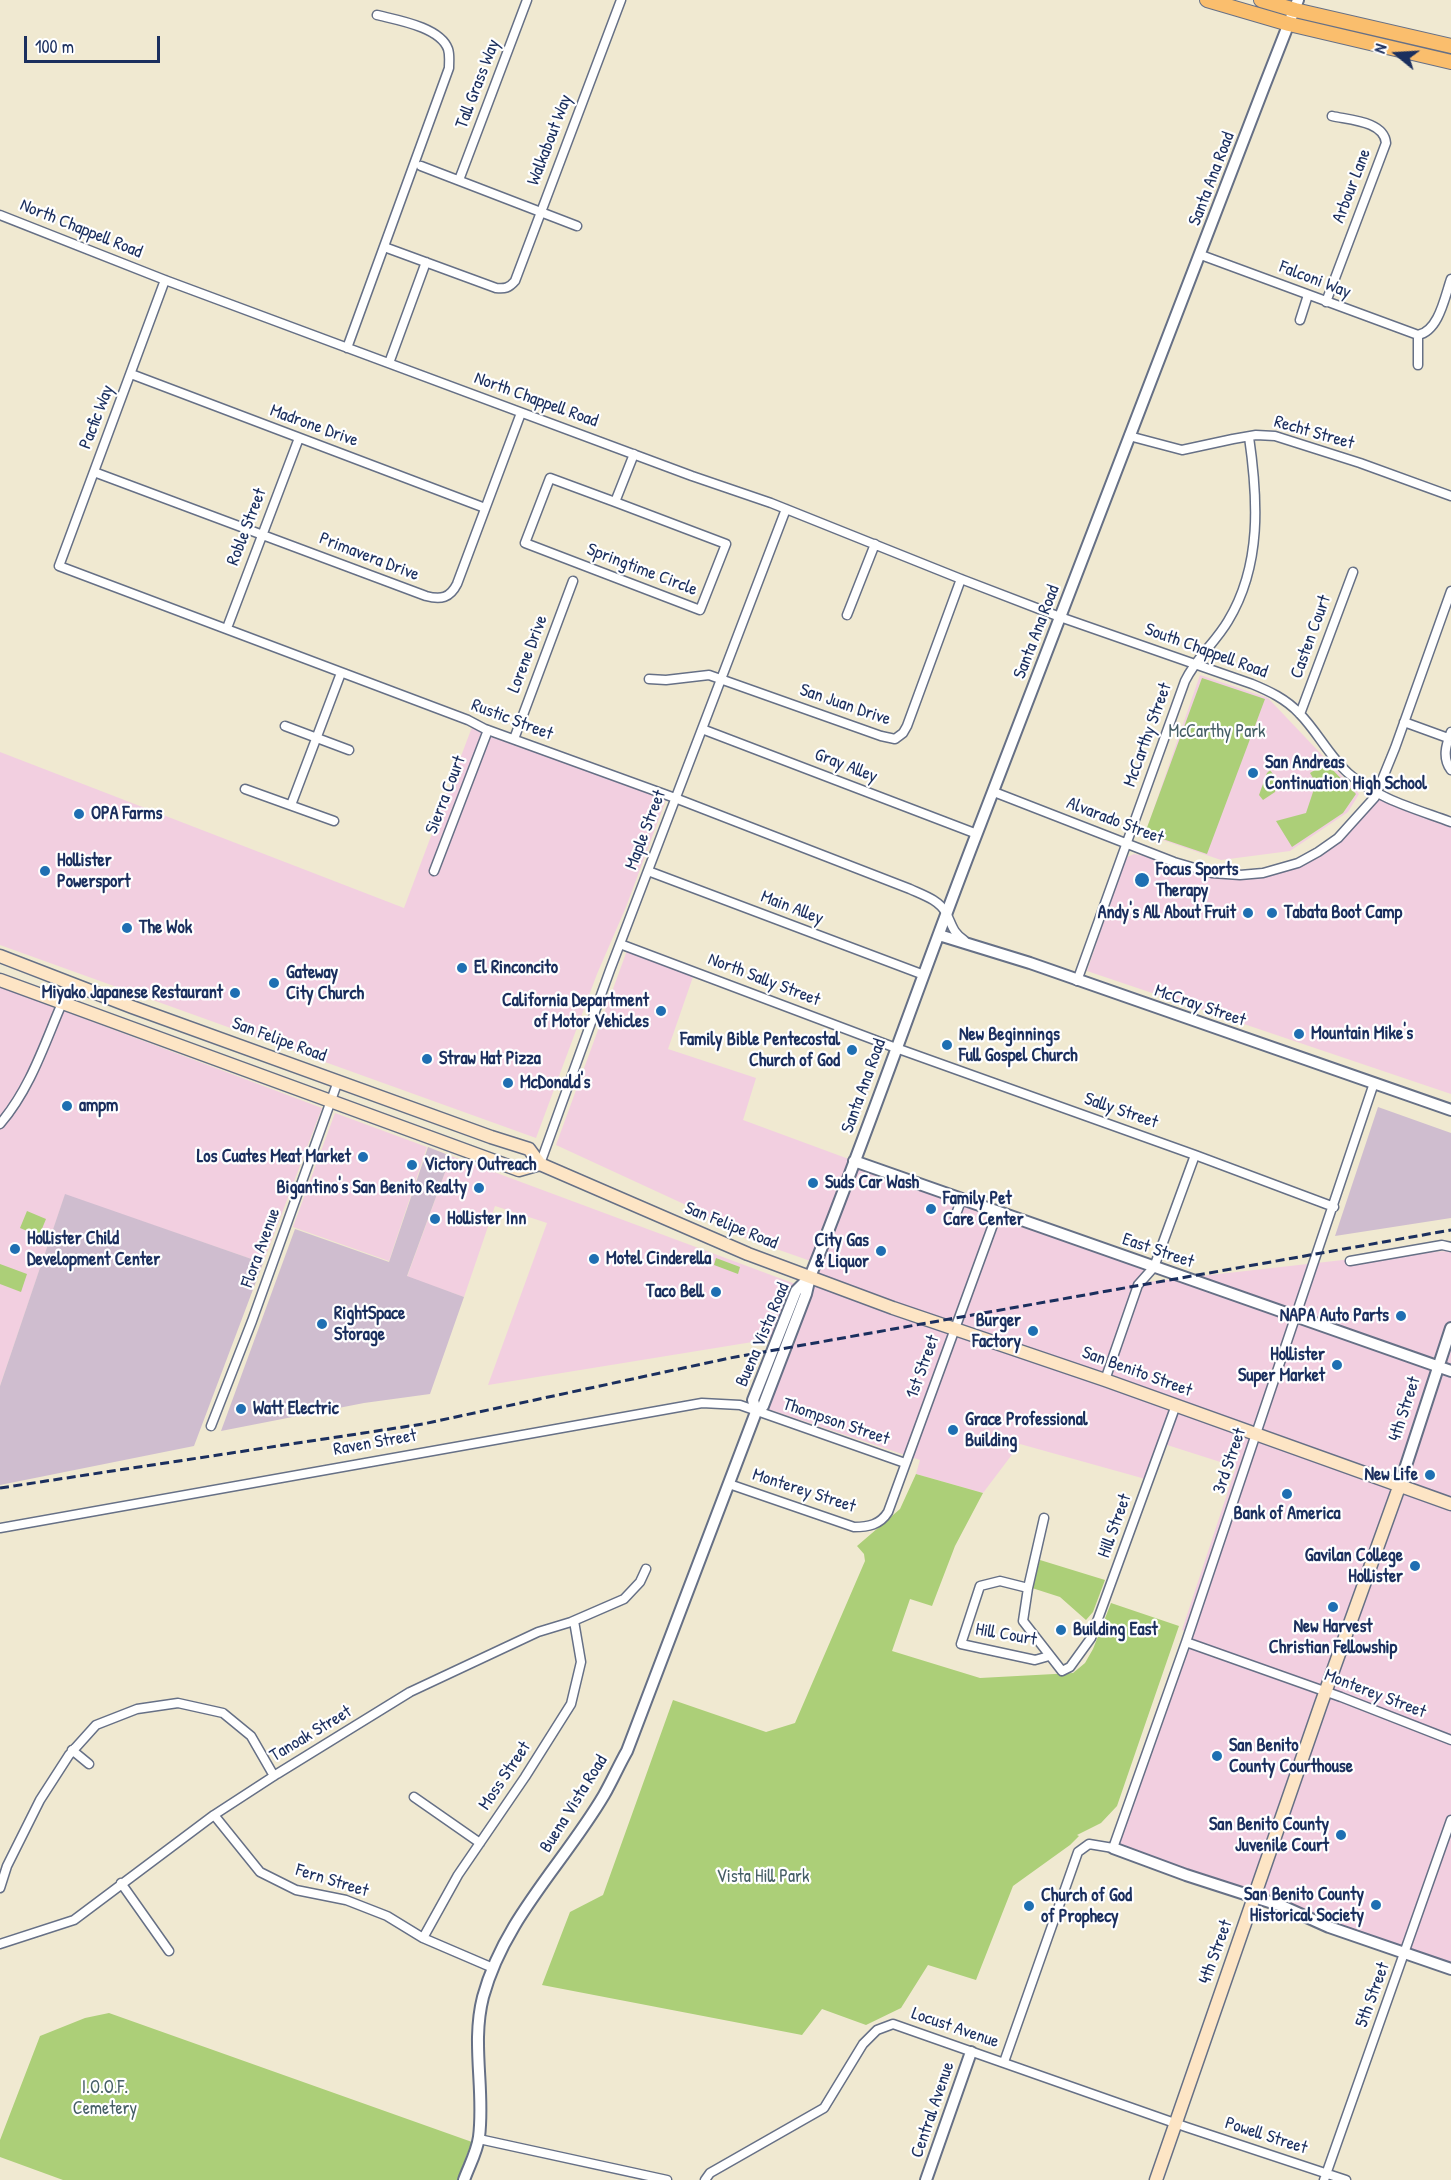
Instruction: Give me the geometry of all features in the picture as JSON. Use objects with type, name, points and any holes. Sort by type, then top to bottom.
[{"type":"main road","points":[[1207,0],[1289,24],[1451,62]]},
{"type":"main road","points":[[1261,0],[1297,5],[1451,46]]},
{"type":"main road","name":"San Felipe Road","points":[[0,956],[529,1149],[540,1164],[748,1254],[810,1277]]},
{"type":"main road","name":"San Felipe Road","points":[[0,980],[519,1170],[540,1164]]},
{"type":"main road","name":"San Benito Street","points":[[810,1277],[1328,1458],[1399,1487],[1451,1504]]},
{"type":"main road","name":"4th Street","points":[[1156,2180],[1399,1487]]},
{"type":"street","name":"Tall Grass Way","points":[[459,180],[527,0]]},
{"type":"street","name":"Walkabout Way","points":[[426,262],[496,288],[506,288],[515,281],[621,0]]},
{"type":"street","name":"Santa Ana Road","points":[[810,1277],[1060,616],[1297,5]]},
{"type":"street","points":[[346,348],[449,68],[448,49],[440,37],[408,23],[377,15]]},
{"type":"street","name":"Arbour Lane","points":[[1326,302],[1386,143],[1384,133],[1377,127],[1332,116]]},
{"type":"street","points":[[421,166],[577,226]]},
{"type":"street","name":"North Chappell Road","points":[[0,215],[346,348],[786,509],[1060,616]]},
{"type":"street","points":[[387,248],[426,262],[388,363]]},
{"type":"street","name":"Falconi Way","points":[[1201,255],[1418,335]]},
{"type":"street","points":[[1418,365],[1418,335],[1425,334],[1432,327],[1451,279]]},
{"type":"street","name":"Pacfic Way","points":[[59,566],[165,280]]},
{"type":"street","points":[[1300,320],[1308,295]]},
{"type":"street","name":"Madrone Drive","points":[[131,374],[485,508]]},
{"type":"street","name":"Primavera Drive","points":[[94,472],[439,599],[445,598],[454,590],[521,413]]},
{"type":"street","name":"Recht Street","points":[[1129,436],[1182,450],[1250,436],[1266,435],[1293,441],[1451,496]]},
{"type":"street","name":"McCarthy Street","points":[[1077,981],[1185,681],[1194,663],[1228,622],[1250,565],[1256,513],[1250,436]]},
{"type":"street","name":"Roble Street","points":[[227,628],[299,438]]},
{"type":"street","points":[[615,502],[634,454]]},
{"type":"street","name":"Springtime Circle","points":[[550,478],[615,502],[726,544],[700,610],[525,543],[550,478]]},
{"type":"street","name":"Maple Street","points":[[540,1164],[620,944],[786,509]]},
{"type":"street","points":[[847,615],[875,544]]},
{"type":"street","name":"Rustic Street","points":[[59,566],[910,889],[934,900],[947,914],[955,934],[972,945]]},
{"type":"street","name":"Casten Court","points":[[1300,714],[1353,572]]},
{"type":"street","name":"San Juan Drive","points":[[722,679],[881,736],[899,737],[907,726],[961,579]]},
{"type":"street","name":"Lorene Drive","points":[[514,739],[573,581]]},
{"type":"street","name":"Alvarado Street","points":[[994,792],[1173,862],[1214,873],[1240,875],[1276,870],[1309,857],[1347,829],[1376,792],[1448,609],[1451,591]]},
{"type":"street","name":"South Chappell Road","points":[[1060,616],[1270,692],[1300,714],[1348,773],[1376,792],[1451,822]]},
{"type":"street","points":[[291,805],[341,673]]},
{"type":"street","points":[[650,679],[666,680],[709,675],[722,679]]},
{"type":"street","points":[[1404,722],[1450,735],[1445,759],[1451,770]]},
{"type":"street","points":[[285,726],[349,750]]},
{"type":"street","name":"Gray Alley","points":[[702,729],[977,834]]},
{"type":"street","name":"Sierra Court","points":[[434,871],[488,730]]},
{"type":"street","points":[[245,789],[334,821]]},
{"type":"street","name":"Main Alley","points":[[648,871],[924,975]]},
{"type":"street","name":"McCray Street","points":[[939,935],[1451,1110]]},
{"type":"street","name":"North Sally Street","points":[[620,944],[896,1048]]},
{"type":"street","points":[[0,1124],[13,1108],[31,1077],[71,983]]},
{"type":"street","name":"Sally Street","points":[[896,1048],[1334,1207]]},
{"type":"street","name":"Flora Avenue","points":[[211,1426],[252,1321],[338,1081]]},
{"type":"street","name":"3rd Street","points":[[1113,1848],[1297,1316],[1374,1083]]},
{"type":"street","points":[[1105,1380],[1138,1285],[1154,1267],[1195,1155]]},
{"type":"street","name":"East Street","points":[[854,1161],[1451,1371]]},
{"type":"street","points":[[955,1217],[962,1198]]},
{"type":"street","name":"1st Street","points":[[870,1526],[884,1518],[888,1512],[998,1211]]},
{"type":"street","points":[[1350,1261],[1442,1245],[1451,1247]]},
{"type":"street","name":"Buena Vista Road","points":[[464,2180],[479,2139],[478,2021],[493,1968],[509,1934],[603,1796],[627,1751],[756,1412],[763,1406],[806,1294],[810,1277]]},
{"type":"street","name":"4th Street","points":[[1399,1487],[1451,1328]]},
{"type":"street","name":"Raven Street","points":[[0,1528],[702,1403],[740,1405],[756,1412]]},
{"type":"street","name":"Hill Street","points":[[1062,1671],[1070,1667],[1091,1638],[1176,1406]]},
{"type":"street","name":"Thompson Street","points":[[756,1412],[905,1463]]},
{"type":"street","name":"Monterey Street","points":[[729,1484],[843,1524],[854,1527],[870,1526]]},
{"type":"street","name":"Hill Court","points":[[1044,1518],[1028,1588],[1023,1622],[1062,1671]]},
{"type":"street","name":"Tanoak Street","points":[[0,1944],[74,1920],[214,1815],[410,1692],[538,1632],[574,1621],[624,1599],[639,1582],[646,1569]]},
{"type":"street","name":"Hill Court","points":[[1028,1588],[1000,1581],[980,1586],[961,1644],[1035,1660],[1049,1656]]},
{"type":"street","name":"Moss Street","points":[[423,1938],[458,1875],[571,1704],[581,1662],[574,1621]]},
{"type":"street","name":"Monterey Street","points":[[1186,1641],[1451,1740]]},
{"type":"street","points":[[0,1888],[7,1866],[40,1800],[72,1750],[96,1725],[137,1709],[178,1703],[223,1713],[251,1736],[274,1776]]},
{"type":"street","points":[[72,1750],[89,1764]]},
{"type":"street","points":[[414,1797],[480,1843]]},
{"type":"street","name":"Fern Street","points":[[214,1815],[260,1872],[296,1890],[346,1900],[387,1916],[423,1938],[493,1968]]},
{"type":"street","name":"5th Street","points":[[1326,2177],[1451,1820]]},
{"type":"street","points":[[1004,2062],[1078,1852],[1089,1844],[1113,1848],[1255,1897],[1329,1927],[1451,1969]]},
{"type":"street","points":[[122,1883],[169,1951]]},
{"type":"street","name":"Locust Avenue","points":[[705,2180],[710,2173],[824,2108],[862,2044],[877,2030],[893,2024],[1176,2122]]},
{"type":"street","name":"Central Avenue","points":[[926,2180],[971,2052]]},
{"type":"street","name":"Powell Street","points":[[1176,2122],[1326,2177],[1346,2180]]},
{"type":"street","points":[[479,2139],[667,2180]]},
{"type":"shaded area","name":"San Andreas Continuation High School","points":[[1200,675],[1268,698],[1359,794],[1348,812],[1290,851],[1221,860],[1145,834]]},
{"type":"shaded area","points":[[472,727],[667,797],[626,907],[597,974],[536,1138],[0,945],[0,752],[404,908]]},
{"type":"shaded area","points":[[1375,797],[1451,827],[1451,1094],[1087,971],[1125,858],[1134,854],[1240,875],[1312,859]]},
{"type":"shaded area","points":[[629,945],[695,971],[668,1049],[756,1078],[743,1120],[1144,1268],[1139,1283],[1405,1253],[1451,1251],[1451,1968],[1113,1848],[1187,1632],[1182,1630],[1236,1467],[1164,1444],[1149,1480],[1020,1444],[983,1493],[916,1474],[920,1460],[765,1408],[822,1265],[745,1238],[686,1205],[556,1145]]},
{"type":"shaded area","points":[[0,987],[322,1108],[263,1263],[65,1195],[0,1386]]},
{"type":"shaded area","points":[[1378,1107],[1451,1133],[1451,1218],[1335,1236]]},
{"type":"shaded area","points":[[335,1113],[427,1147],[389,1261],[293,1227]]},
{"type":"shaded area","points":[[428,1147],[451,1156],[407,1276],[464,1297],[430,1394],[364,1403],[221,1431],[295,1229],[389,1262]]},
{"type":"shaded area","points":[[451,1156],[798,1285],[777,1338],[488,1385],[547,1223],[495,1206],[464,1297],[407,1277]]},
{"type":"shaded area","points":[[65,1194],[263,1263],[194,1446],[0,1485],[0,1386]]},
{"type":"green space","name":"McCarthy Park","points":[[1202,678],[1265,699],[1207,854],[1145,833]]},
{"type":"green space","points":[[1326,763],[1356,794],[1343,813],[1292,847],[1276,821],[1306,813],[1316,783],[1310,773]]},
{"type":"green space","points":[[1270,770],[1278,781],[1275,792],[1263,800],[1259,795]]},
{"type":"green space","points":[[27,1211],[46,1219],[39,1236],[20,1228]]},
{"type":"green space","points":[[716,1258],[740,1267],[738,1274],[714,1265]]},
{"type":"green space","points":[[0,1264],[27,1274],[21,1292],[0,1284]]},
{"type":"green space","name":"Vista Hill Park","points":[[916,1474],[983,1493],[955,1546],[932,1606],[910,1599],[892,1651],[980,1678],[1073,1673],[1085,1663],[1093,1649],[1111,1603],[1179,1626],[1117,1806],[1101,1823],[1077,1835],[1079,1836],[1070,1845],[1013,1886],[976,1980],[928,1965],[901,2008],[866,2025],[822,2009],[802,2035],[542,1985],[570,1912],[603,1895],[673,1700],[766,1732],[795,1723],[865,1561],[864,1554],[857,1546],[900,1509]]},
{"type":"green space","points":[[1040,1560],[1105,1580],[1093,1612],[1086,1620],[1060,1597],[1032,1588]]},
{"type":"green space","name":"I.O.O.F. Cemetery","points":[[109,2013],[472,2142],[457,2180],[63,2180],[0,2157],[0,2140],[40,2036],[85,2018]]},
{"type":"railway","points":[[0,1488],[423,1424],[730,1358],[1451,1230]]},
{"type":"place","name":"San Andreas Continuation High School","points":[[1253,773]]},
{"type":"place","name":"OPA Farms","points":[[79,814]]},
{"type":"place","name":"Hollister Powersport","points":[[45,871]]},
{"type":"place","name":"Focus Sports Therapy","points":[[1142,880]]},
{"type":"place","name":"Andy's All About Fruit","points":[[1248,913]]},
{"type":"place","name":"Tabata Boot Camp","points":[[1272,913]]},
{"type":"place","name":"The Wok","points":[[127,928]]},
{"type":"place","name":"El Rinconcito","points":[[462,968]]},
{"type":"place","name":"Gateway City Church","points":[[274,983]]},
{"type":"place","name":"Miyako Japanese Restaurant","points":[[235,993]]},
{"type":"place","name":"California Department of Motor Vehicles","points":[[661,1011]]},
{"type":"place","name":"Mountain Mike's","points":[[1299,1034]]},
{"type":"place","name":"New Beginnings Full Gospel Church","points":[[947,1045]]},
{"type":"place","name":"Family Bible Pentecostal Church of God","points":[[852,1050]]},
{"type":"place","name":"Straw Hat Pizza","points":[[427,1059]]},
{"type":"place","name":"McDonald's","points":[[508,1083]]},
{"type":"place","name":"ampm","points":[[67,1106]]},
{"type":"place","name":"Los Cuates Meat Market","points":[[363,1157]]},
{"type":"place","name":"Victory Outreach","points":[[412,1165]]},
{"type":"place","name":"Suds Car Wash","points":[[813,1183]]},
{"type":"place","name":"Bigantino's San Benito Realty","points":[[479,1188]]},
{"type":"place","name":"Family Pet Care Center","points":[[931,1209]]},
{"type":"place","name":"Hollister Inn","points":[[435,1219]]},
{"type":"place","name":"Hollister Child Development Center","points":[[15,1249]]},
{"type":"place","name":"City Gas & Liquor","points":[[881,1251]]},
{"type":"place","name":"Motel Cinderella","points":[[594,1259]]},
{"type":"place","name":"Taco Bell","points":[[716,1292]]},
{"type":"place","name":"NAPA Auto Parts","points":[[1401,1316]]},
{"type":"place","name":"RightSpace Storage","points":[[322,1324]]},
{"type":"place","name":"Burger Factory","points":[[1033,1331]]},
{"type":"place","name":"Hollister Super Market","points":[[1337,1365]]},
{"type":"place","name":"Watt Electric","points":[[241,1409]]},
{"type":"place","name":"Grace Professional Building","points":[[953,1430]]},
{"type":"place","name":"New Life","points":[[1430,1475]]},
{"type":"place","name":"Bank of America","points":[[1287,1494]]},
{"type":"place","name":"Gavilan College Hollister","points":[[1415,1566]]},
{"type":"place","name":"New Harvest Christian Fellowship","points":[[1333,1607]]},
{"type":"place","name":"Building East","points":[[1061,1630]]},
{"type":"place","name":"San Benito County Courthouse","points":[[1217,1756]]},
{"type":"place","name":"San Benito County Juvenile Court","points":[[1341,1835]]},
{"type":"place","name":"San Benito County Historical Society","points":[[1376,1905]]},
{"type":"place","name":"Church of God of Prophecy","points":[[1029,1906]]}]
